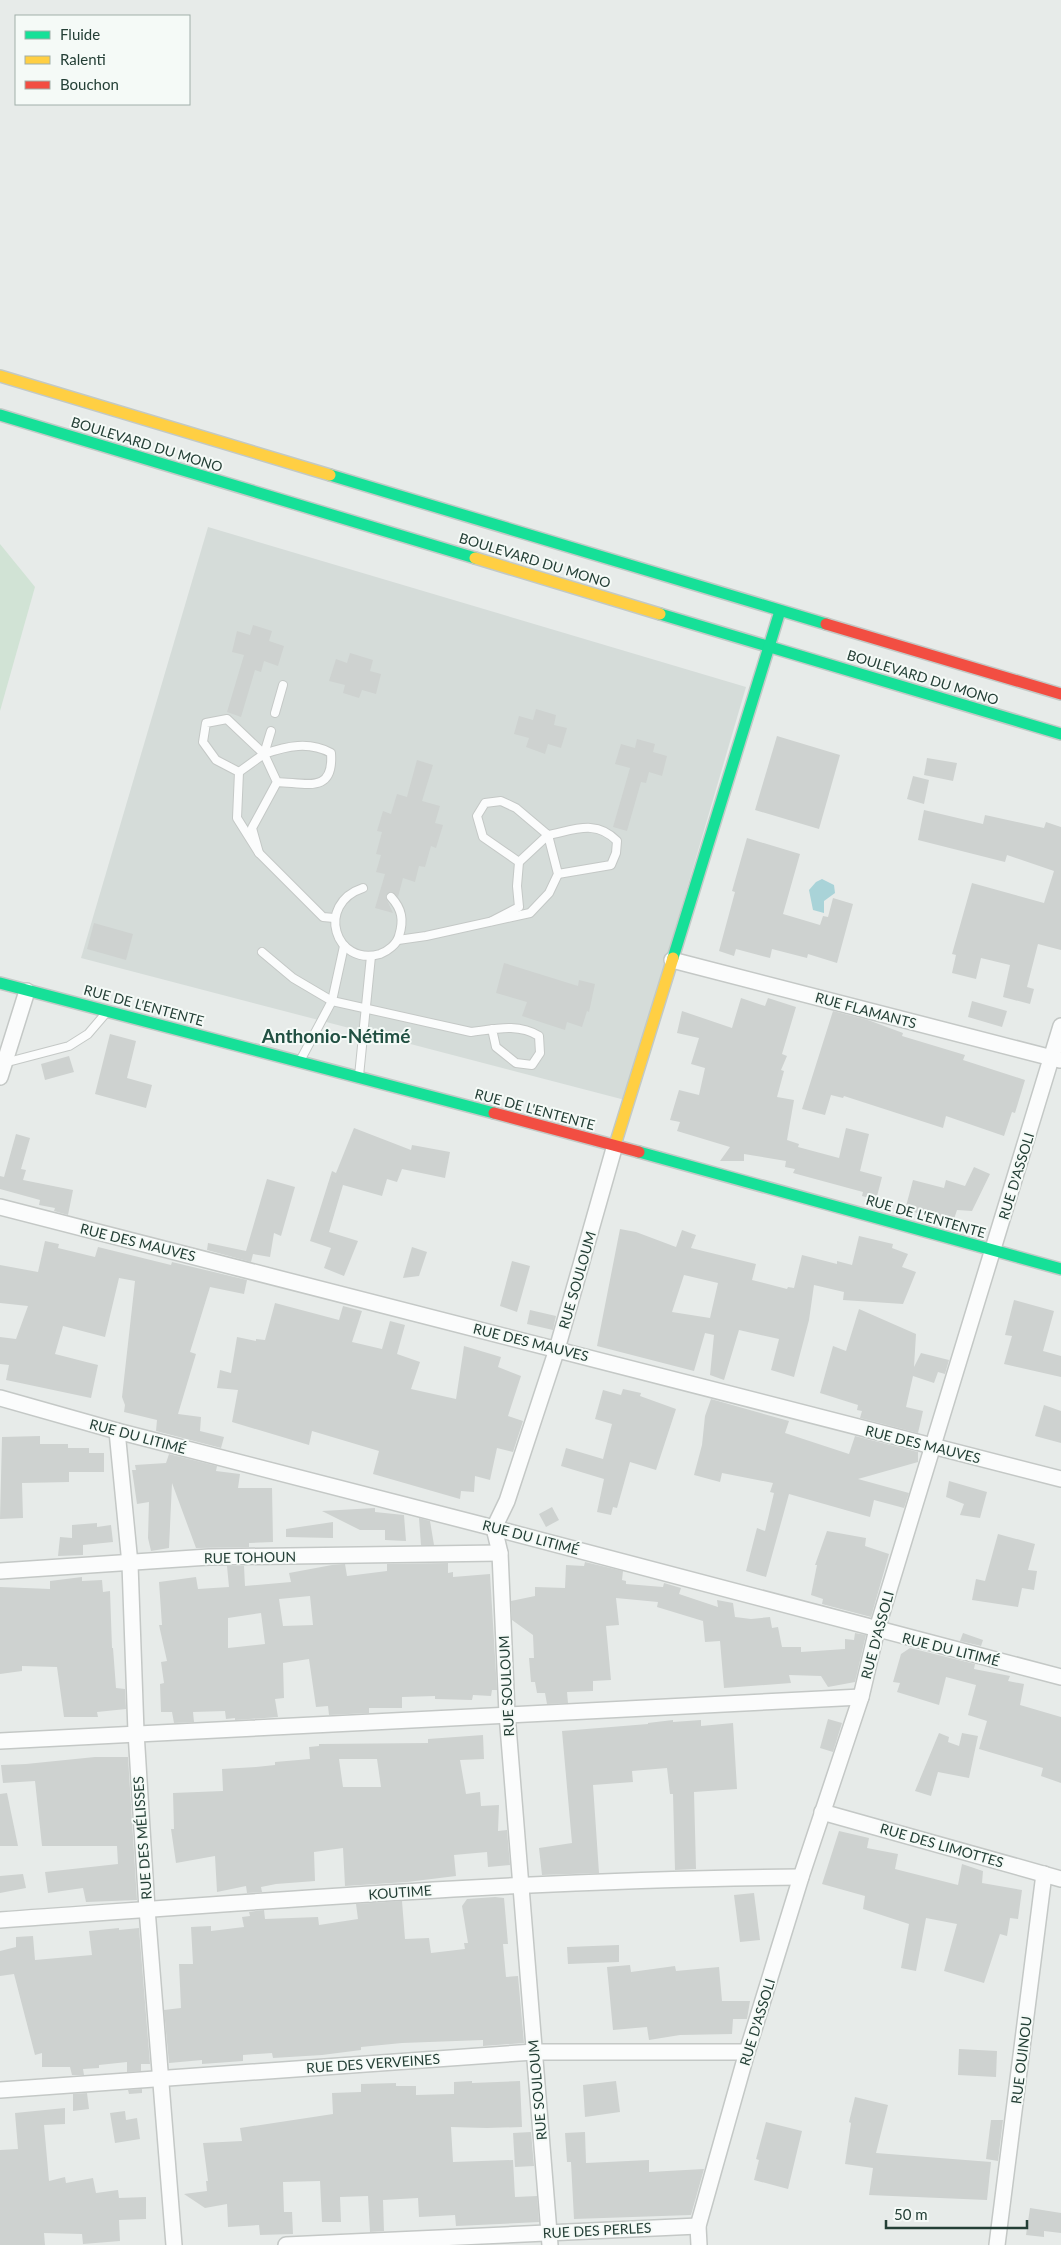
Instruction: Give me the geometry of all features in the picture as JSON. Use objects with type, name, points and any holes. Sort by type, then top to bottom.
[{"type":"main road","name":"BOULEVARD DU MONO","points":[[0,376],[1061,694]]},
{"type":"main road","name":"BOULEVARD DU MONO","points":[[0,415],[1061,734]]},
{"type":"main road","points":[[615,1145],[780,611]]},
{"type":"main road","name":"RUE DE L'ENTENTE","points":[[0,983],[615,1145],[1061,1269]]},
{"type":"street","name":"RUE FLAMANTS","points":[[672,960],[1056,1060]]},
{"type":"street","points":[[2,1070],[27,991]]},
{"type":"street","name":"RUE D'ASSOLI","points":[[699,2245],[698,2226],[748,2052],[801,1877],[861,1697],[877,1629],[993,1250],[1056,1060],[1061,1026]]},
{"type":"street","name":"RUE SOULOUM","points":[[549,2238],[507,1714],[500,1553],[494,1528],[507,1501],[557,1349],[615,1145]]},
{"type":"street","name":"RUE DES MAUVES","points":[[0,1207],[1061,1479]]},
{"type":"street","name":"RUE DU LITIMÉ","points":[[0,1398],[117,1431],[1061,1677]]},
{"type":"street","name":"RUE DES MÉLISSES","points":[[117,1431],[130,1564],[136,1732],[147,1909],[174,2245]]},
{"type":"street","name":"RUE TOHOUN","points":[[0,1571],[130,1564],[209,1557],[500,1553]]},
{"type":"street","points":[[0,1741],[136,1732],[861,1697]]},
{"type":"street","name":"RUE DES LIMOTTES","points":[[822,1812],[1061,1879]]},
{"type":"street","name":"RUE OUINOU","points":[[997,2245],[1044,1874]]},
{"type":"street","name":"KOUTIME","points":[[0,1920],[520,1884],[668,1878],[801,1877]]},
{"type":"street","name":"RUE DES VERVEINES","points":[[0,2090],[161,2077],[534,2052],[748,2052]]},
{"type":"street","name":"RUE DES PERLES","points":[[286,2245],[549,2238],[698,2226]]},
{"type":"lane","points":[[275,713],[283,685]]},
{"type":"lane","points":[[239,772],[216,760],[203,742],[206,723],[226,719],[264,754],[277,782]]},
{"type":"lane","points":[[264,754],[271,731]]},
{"type":"lane","points":[[239,772],[264,754],[278,749],[306,745],[321,747],[331,753],[332,768],[328,778],[319,783],[277,782]]},
{"type":"lane","points":[[239,772],[237,818],[259,854],[322,917],[334,918]]},
{"type":"lane","points":[[259,854],[252,828],[277,782]]},
{"type":"lane","points":[[398,940],[426,936],[530,913],[549,894],[558,874],[548,835],[516,808],[500,800],[485,803],[477,816],[484,837],[520,862]]},
{"type":"lane","points":[[492,921],[520,906],[517,886],[520,862],[548,835],[593,827],[608,831],[616,841],[616,853],[610,865],[558,874]]},
{"type":"lane","points":[[363,888],[342,900],[334,918],[335,929],[344,946],[356,954],[372,956],[383,953],[398,940],[403,925],[402,913],[391,897]]},
{"type":"lane","points":[[300,1061],[332,1001],[344,946]]},
{"type":"lane","points":[[262,952],[293,978],[332,1001],[472,1032],[502,1027],[528,1030],[539,1036],[540,1053],[532,1065],[516,1063],[496,1047],[492,1029]]},
{"type":"lane","points":[[359,1078],[365,1007],[372,956]]},
{"type":"lane","points":[[2,1070],[69,1046],[88,1034],[108,1011]]},
{"type":"shaded area","points":[[208,527],[746,687],[625,1100],[81,958]]},
{"type":"green space","points":[[0,544],[35,587],[0,711]]},
{"type":"water","points":[[822,879],[834,885],[835,893],[824,901],[824,913],[813,910],[809,890],[816,882]]},
{"type":"building","points":[[253,625],[272,631],[269,641],[284,646],[278,666],[264,661],[261,672],[255,670],[241,717],[227,712],[244,655],[232,652],[237,631],[250,635]]},
{"type":"building","points":[[350,653],[373,660],[370,671],[381,674],[376,694],[362,690],[359,698],[343,693],[345,685],[329,681],[336,659],[347,663]]},
{"type":"building","points":[[536,709],[556,715],[554,725],[567,728],[561,748],[548,744],[545,754],[526,747],[529,738],[514,734],[519,716],[533,720]]},
{"type":"building","points":[[777,736],[840,755],[819,829],[755,810]]},
{"type":"building","points":[[637,739],[655,744],[653,752],[667,756],[662,776],[649,772],[646,783],[641,782],[627,831],[613,827],[630,768],[615,764],[621,744],[635,748]]},
{"type":"building","points":[[927,758],[957,763],[953,781],[924,775]]},
{"type":"building","points":[[417,760],[433,765],[422,801],[440,806],[435,823],[443,825],[436,848],[431,846],[425,867],[419,866],[415,882],[403,878],[398,897],[392,892],[386,895],[393,913],[375,908],[385,874],[376,872],[381,855],[376,854],[382,832],[377,831],[383,811],[391,814],[397,794],[407,797]]},
{"type":"building","points":[[913,776],[929,780],[924,804],[907,799]]},
{"type":"building","points":[[924,810],[983,824],[985,815],[1044,828],[1046,822],[1061,827],[1061,950],[1038,944],[1027,987],[1034,989],[1030,1004],[1003,997],[1010,965],[981,958],[976,979],[952,973],[956,955],[952,954],[972,883],[1044,903],[1054,871],[1007,855],[1005,862],[918,840]]},
{"type":"building","points":[[747,838],[800,854],[783,914],[820,925],[823,916],[828,917],[833,898],[853,904],[837,963],[808,954],[807,958],[772,949],[770,958],[736,949],[734,956],[719,951],[735,892],[732,891]]},
{"type":"building","points":[[94,923],[133,934],[126,960],[87,949]]},
{"type":"building","points":[[504,963],[578,986],[579,980],[595,984],[589,1012],[587,1011],[582,1027],[567,1022],[565,1030],[522,1016],[527,1002],[496,993]]},
{"type":"building","points":[[741,998],[765,1006],[768,998],[796,1007],[782,1054],[787,1056],[781,1070],[784,1071],[777,1097],[794,1100],[787,1140],[799,1144],[798,1147],[839,1158],[846,1128],[869,1134],[860,1171],[882,1177],[876,1200],[862,1196],[863,1192],[793,1173],[795,1169],[785,1167],[786,1161],[744,1154],[744,1161],[720,1161],[730,1147],[677,1131],[680,1122],[670,1120],[679,1090],[699,1095],[705,1068],[691,1064],[699,1038],[677,1033],[682,1011],[732,1028]]},
{"type":"building","points":[[972,1001],[1007,1011],[1002,1027],[968,1017]]},
{"type":"building","points":[[833,1011],[868,1020],[903,1033],[902,1036],[965,1055],[963,1060],[1025,1080],[1015,1113],[1012,1112],[1004,1136],[946,1116],[943,1128],[844,1096],[843,1098],[831,1095],[825,1115],[802,1109]]},
{"type":"building","points":[[110,1034],[136,1041],[127,1078],[152,1085],[146,1108],[95,1094]]},
{"type":"building","points":[[69,1056],[74,1072],[45,1080],[41,1064]]},
{"type":"building","points":[[354,1128],[411,1150],[412,1145],[450,1152],[445,1178],[402,1169],[397,1182],[387,1179],[382,1196],[343,1185],[329,1232],[358,1241],[344,1276],[324,1268],[331,1248],[310,1241],[332,1171],[336,1173]]},
{"type":"building","points":[[16,1134],[30,1138],[21,1169],[26,1170],[23,1180],[73,1190],[68,1215],[54,1211],[55,1208],[39,1205],[40,1200],[0,1189],[0,1176],[4,1177]]},
{"type":"building","points":[[974,1167],[990,1174],[972,1211],[957,1210],[953,1222],[923,1212],[922,1214],[905,1210],[913,1180],[944,1188],[946,1180],[965,1186]]},
{"type":"building","points":[[267,1179],[295,1187],[281,1236],[274,1233],[270,1257],[253,1254],[251,1262],[207,1250],[208,1243],[246,1251]]},
{"type":"building","points":[[620,1229],[636,1232],[676,1247],[682,1230],[696,1235],[691,1248],[756,1264],[752,1280],[787,1289],[788,1287],[794,1288],[802,1255],[837,1264],[837,1261],[852,1265],[859,1236],[893,1244],[892,1248],[908,1254],[902,1267],[916,1272],[903,1304],[843,1300],[844,1292],[814,1285],[809,1320],[794,1377],[771,1370],[779,1339],[739,1330],[724,1380],[710,1375],[714,1335],[705,1333],[694,1371],[597,1346]],"holes":[[[684,1275],[718,1283],[710,1318],[672,1312]]]},
{"type":"building","points":[[45,1241],[59,1244],[58,1248],[95,1257],[98,1247],[171,1265],[172,1262],[247,1280],[244,1294],[210,1287],[190,1352],[196,1354],[178,1414],[201,1417],[200,1431],[224,1437],[221,1448],[156,1431],[157,1420],[124,1412],[125,1405],[122,1397],[135,1281],[119,1278],[105,1337],[63,1326],[55,1354],[98,1365],[91,1398],[6,1380],[9,1365],[0,1364],[0,1337],[16,1339],[28,1306],[0,1303],[0,1265],[38,1272]]},
{"type":"building","points":[[412,1247],[427,1252],[419,1276],[403,1278]]},
{"type":"building","points":[[512,1261],[530,1266],[517,1312],[500,1306]]},
{"type":"building","points":[[1014,1300],[1054,1311],[1043,1351],[1061,1356],[1061,1377],[1004,1364],[1012,1336],[1005,1335]]},
{"type":"building","points":[[275,1303],[339,1320],[343,1306],[362,1311],[352,1342],[382,1349],[390,1321],[405,1325],[397,1354],[420,1362],[411,1389],[456,1399],[464,1346],[501,1357],[498,1367],[521,1376],[508,1416],[523,1421],[513,1452],[497,1448],[490,1480],[475,1476],[474,1492],[461,1491],[460,1499],[373,1474],[379,1451],[312,1431],[309,1445],[232,1422],[238,1390],[217,1388],[220,1370],[231,1373],[237,1337],[256,1341],[256,1339],[265,1340]]},
{"type":"building","points":[[859,1309],[916,1334],[914,1367],[921,1353],[949,1360],[945,1374],[938,1372],[934,1383],[913,1376],[906,1407],[923,1411],[918,1433],[860,1418],[862,1411],[857,1410],[858,1405],[820,1393],[833,1346],[846,1351]]},
{"type":"building","points":[[530,1310],[556,1316],[553,1330],[527,1324]]},
{"type":"building","points":[[623,1389],[641,1393],[640,1396],[676,1409],[656,1470],[630,1462],[617,1508],[613,1507],[611,1515],[597,1512],[604,1479],[561,1466],[566,1448],[603,1459],[612,1424],[595,1419],[603,1390],[621,1395]]},
{"type":"building","points":[[711,1399],[789,1421],[785,1433],[849,1454],[855,1436],[918,1452],[918,1462],[858,1479],[909,1493],[904,1508],[874,1500],[870,1517],[789,1494],[766,1577],[746,1571],[757,1528],[765,1531],[774,1493],[770,1492],[773,1483],[722,1473],[720,1482],[694,1475],[702,1445],[705,1416]]},
{"type":"building","points":[[1044,1405],[1061,1411],[1061,1443],[1035,1436]]},
{"type":"building","points":[[40,1436],[40,1444],[68,1444],[68,1448],[89,1448],[89,1453],[104,1453],[104,1472],[69,1472],[69,1482],[22,1483],[23,1518],[0,1519],[2,1437]]},
{"type":"building","points":[[169,1454],[217,1466],[216,1471],[240,1474],[238,1488],[272,1488],[273,1542],[249,1543],[249,1547],[196,1548],[172,1483],[169,1548],[151,1551],[148,1538],[149,1502],[137,1504],[132,1470],[136,1470],[135,1465],[166,1463]]},
{"type":"building","points":[[949,1481],[987,1492],[980,1518],[960,1515],[964,1504],[946,1497]]},
{"type":"building","points":[[552,1507],[559,1520],[546,1527],[539,1514]]},
{"type":"building","points":[[375,1508],[375,1512],[404,1515],[406,1541],[385,1540],[385,1530],[360,1530],[322,1511]]},
{"type":"building","points":[[419,1518],[430,1521],[434,1545],[421,1545]]},
{"type":"building","points":[[333,1522],[333,1538],[286,1537],[286,1529]]},
{"type":"building","points":[[97,1523],[97,1527],[111,1525],[113,1542],[83,1545],[83,1555],[58,1556],[60,1537],[72,1538],[72,1525]]},
{"type":"building","points":[[827,1531],[866,1538],[865,1546],[889,1554],[871,1617],[822,1604],[823,1599],[811,1595],[817,1565],[815,1565]]},
{"type":"building","points":[[998,1534],[1035,1544],[1028,1570],[1037,1571],[1034,1590],[1022,1588],[1018,1607],[972,1600],[976,1579],[985,1581]]},
{"type":"building","points":[[585,1562],[623,1571],[622,1580],[626,1581],[626,1584],[663,1587],[664,1583],[681,1588],[679,1594],[718,1607],[717,1600],[733,1603],[735,1617],[751,1619],[770,1617],[772,1628],[778,1627],[782,1647],[801,1647],[801,1652],[845,1649],[845,1639],[854,1640],[855,1633],[866,1635],[855,1682],[828,1687],[821,1676],[789,1675],[791,1683],[724,1688],[720,1641],[705,1642],[703,1621],[657,1607],[658,1602],[616,1598],[619,1625],[606,1626],[611,1680],[593,1681],[593,1691],[567,1692],[568,1703],[547,1704],[545,1693],[537,1693],[535,1682],[531,1682],[529,1658],[534,1658],[533,1635],[512,1620],[511,1601],[535,1596],[535,1587],[565,1588],[566,1565],[584,1566]]},
{"type":"building","points":[[448,1563],[448,1573],[453,1572],[453,1577],[490,1574],[497,1690],[492,1690],[491,1696],[473,1695],[472,1700],[435,1699],[435,1696],[402,1697],[402,1708],[369,1708],[369,1713],[329,1715],[328,1706],[316,1707],[309,1659],[283,1663],[284,1698],[275,1699],[278,1717],[235,1720],[235,1718],[226,1719],[225,1711],[193,1712],[194,1722],[174,1723],[172,1712],[161,1712],[160,1684],[164,1683],[161,1662],[167,1661],[159,1625],[162,1625],[159,1582],[196,1577],[198,1589],[229,1587],[227,1566],[244,1566],[245,1586],[291,1582],[289,1573],[332,1565],[345,1564],[347,1576],[387,1571],[387,1564]],"holes":[[[310,1596],[313,1625],[283,1626],[279,1599]],[[261,1613],[265,1644],[228,1648],[228,1618]]]},
{"type":"building","points":[[82,1577],[82,1581],[102,1580],[103,1592],[110,1591],[112,1648],[116,1688],[125,1689],[126,1709],[97,1712],[98,1717],[64,1717],[57,1667],[22,1666],[22,1671],[0,1674],[0,1587],[50,1589],[50,1581]]},
{"type":"building","points":[[963,1633],[983,1640],[981,1646],[960,1641]]},
{"type":"building","points":[[910,1648],[975,1664],[974,1669],[1010,1676],[1008,1681],[1024,1684],[1020,1705],[1061,1717],[1061,1783],[1041,1776],[1043,1768],[979,1749],[987,1721],[968,1715],[976,1685],[946,1677],[939,1705],[897,1692],[900,1683],[893,1682],[901,1654]]},
{"type":"building","points":[[828,1719],[842,1723],[833,1752],[820,1748]]},
{"type":"building","points":[[673,1720],[673,1722],[701,1720],[701,1726],[733,1723],[737,1789],[694,1792],[696,1869],[675,1870],[673,1794],[670,1794],[667,1768],[632,1771],[633,1782],[593,1785],[599,1873],[542,1875],[539,1848],[572,1843],[562,1731],[648,1724]]},
{"type":"building","points":[[939,1733],[949,1737],[948,1742],[959,1746],[962,1733],[978,1736],[969,1778],[938,1772],[931,1796],[915,1791]]},
{"type":"building","points":[[483,1735],[484,1759],[460,1760],[466,1794],[480,1792],[481,1806],[499,1805],[498,1831],[507,1830],[510,1865],[488,1867],[487,1852],[454,1855],[456,1876],[407,1882],[345,1886],[343,1848],[314,1852],[315,1881],[276,1884],[261,1887],[262,1892],[247,1893],[246,1886],[217,1892],[215,1856],[176,1863],[171,1829],[174,1829],[173,1793],[223,1791],[222,1769],[275,1765],[275,1762],[310,1759],[309,1747],[319,1746],[319,1744],[428,1743],[428,1739]],"holes":[[[339,1759],[377,1759],[381,1787],[343,1787]]]},
{"type":"building","points":[[95,1757],[128,1757],[137,1900],[86,1902],[83,1888],[48,1893],[45,1872],[118,1864],[117,1846],[42,1846],[35,1781],[3,1783],[1,1765]]},
{"type":"building","points":[[7,1793],[18,1846],[0,1846],[0,1794]]},
{"type":"building","points":[[839,1831],[869,1838],[867,1848],[898,1854],[895,1869],[958,1885],[962,1864],[983,1871],[982,1883],[1022,1890],[1018,1919],[1010,1918],[1007,1936],[1000,1934],[984,1983],[944,1971],[957,1924],[926,1918],[916,1971],[901,1968],[909,1924],[863,1909],[865,1896],[822,1884]]},
{"type":"building","points":[[23,1874],[26,1888],[0,1893],[0,1876]]},
{"type":"building","points":[[754,1893],[760,1940],[740,1942],[734,1895]]},
{"type":"building","points":[[504,1898],[508,1944],[503,1944],[506,1977],[518,1976],[524,2043],[483,2046],[483,2040],[402,2043],[361,2047],[361,2050],[322,2055],[273,2058],[272,2053],[243,2055],[243,2061],[202,2064],[202,2060],[169,2063],[164,2010],[181,2008],[179,1964],[193,1964],[191,1927],[211,1926],[211,1931],[244,1927],[242,1917],[250,1916],[249,1912],[264,1910],[265,1919],[318,1917],[319,1925],[358,1919],[356,1904],[402,1901],[405,1939],[429,1938],[431,1953],[465,1949],[464,1943],[468,1943],[462,1906],[467,1899]]},
{"type":"building","points":[[119,1928],[119,1930],[139,1928],[150,2064],[141,2064],[141,2071],[127,2072],[127,2062],[99,2065],[99,2068],[83,2069],[84,2075],[72,2075],[70,2067],[42,2067],[42,2053],[35,2055],[14,1974],[0,1976],[0,1951],[16,1947],[16,1937],[33,1936],[35,1960],[92,1955],[89,1931]]},
{"type":"building","points":[[619,1945],[619,1962],[568,1964],[567,1947]]},
{"type":"building","points":[[630,1965],[631,1972],[675,1966],[676,1971],[719,1967],[722,2001],[750,2001],[747,2019],[733,2019],[732,2034],[680,2035],[649,2040],[647,2027],[613,2030],[607,1967]]},
{"type":"building","points":[[959,2049],[997,2051],[996,2077],[958,2075]]},
{"type":"building","points":[[472,2081],[472,2083],[520,2081],[522,2127],[451,2127],[453,2162],[513,2160],[515,2197],[537,2196],[539,2222],[456,2226],[455,2215],[419,2217],[418,2198],[383,2200],[384,2231],[370,2232],[368,2196],[340,2197],[341,2222],[322,2222],[320,2181],[283,2182],[284,2212],[292,2212],[293,2234],[260,2235],[259,2225],[228,2227],[227,2204],[205,2208],[184,2194],[207,2191],[206,2181],[208,2181],[203,2143],[242,2141],[240,2128],[333,2114],[332,2093],[361,2092],[361,2084],[396,2083],[396,2086],[416,2086],[416,2095],[454,2094],[454,2082]]},
{"type":"building","points":[[616,2081],[620,2112],[585,2117],[583,2085]]},
{"type":"building","points":[[142,2089],[142,2093],[129,2094],[128,2090]]},
{"type":"building","points":[[87,2093],[89,2109],[73,2111],[73,2094]]},
{"type":"building","points":[[855,2097],[888,2105],[876,2153],[991,2162],[987,2200],[869,2195],[873,2168],[845,2164],[851,2123],[849,2122]]},
{"type":"building","points":[[65,2108],[65,2124],[44,2125],[49,2181],[65,2177],[66,2183],[93,2178],[96,2193],[118,2190],[119,2198],[146,2197],[146,2219],[119,2220],[120,2241],[83,2244],[82,2234],[44,2233],[45,2245],[0,2245],[0,2150],[18,2149],[15,2113]]},
{"type":"building","points":[[125,2111],[126,2120],[137,2118],[140,2139],[115,2143],[110,2113]]},
{"type":"building","points":[[991,2120],[1003,2120],[998,2161],[986,2159]]},
{"type":"building","points":[[766,2122],[802,2131],[788,2189],[754,2180],[759,2160],[756,2159]]},
{"type":"building","points":[[531,2132],[534,2166],[515,2167],[513,2133]]},
{"type":"building","points":[[585,2132],[586,2163],[649,2160],[649,2172],[704,2169],[691,2215],[574,2219],[571,2162],[567,2162],[565,2133]]},
{"type":"building","points":[[1030,2208],[1061,2213],[1061,2233],[1044,2231],[1044,2237],[1026,2235]]},
{"type":"traffic: fast","points":[[0,415],[475,558]]},
{"type":"traffic: fast","points":[[330,475],[826,624]]},
{"type":"traffic: fast","points":[[673,958],[780,611]]},
{"type":"traffic: fast","points":[[660,614],[1061,734]]},
{"type":"traffic: fast","points":[[0,983],[494,1113]]},
{"type":"traffic: fast","points":[[639,1152],[1061,1269]]},
{"type":"traffic: slow","points":[[0,376],[330,475]]},
{"type":"traffic: slow","points":[[475,558],[660,614]]},
{"type":"traffic: slow","points":[[615,1145],[673,958]]},
{"type":"traffic: jam","points":[[826,624],[1061,694]]},
{"type":"traffic: jam","points":[[494,1113],[639,1152]]},
{"type":"district","name":"Anthonio-Nétimé","points":[[336,1035]]}]
